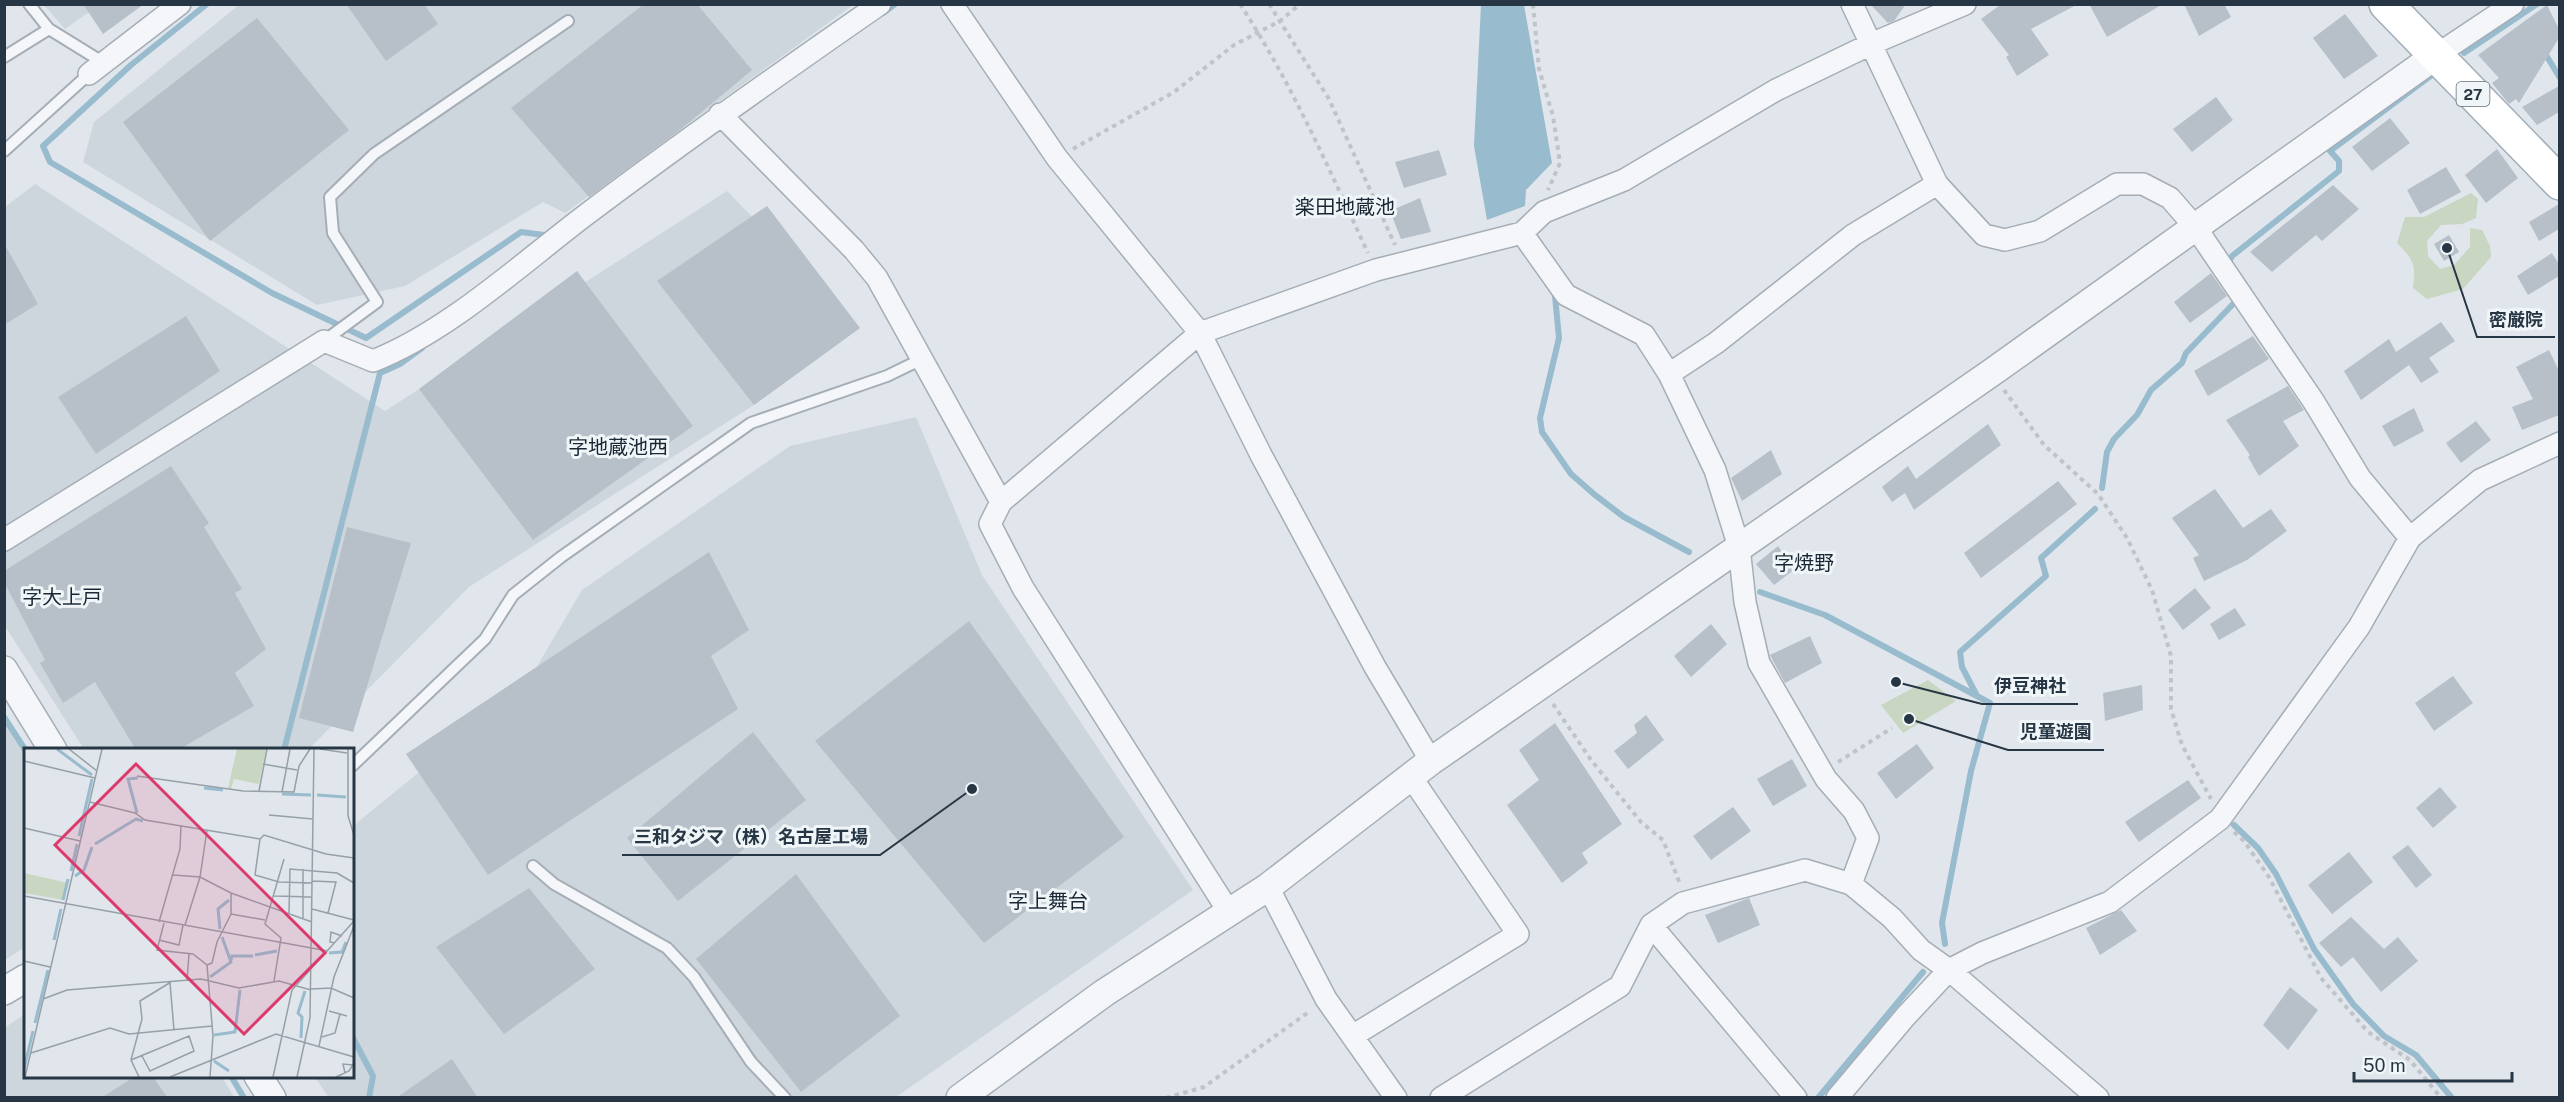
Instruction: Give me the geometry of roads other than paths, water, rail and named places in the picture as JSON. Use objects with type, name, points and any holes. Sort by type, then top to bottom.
[{"type":"main road","name":"27","points":[[2386,4],[2559,183]]},
{"type":"street","points":[[97,69],[180,4]]},
{"type":"street","points":[[4,540],[330,338],[373,361],[399,351],[448,319],[720,114],[880,4]]},
{"type":"street","points":[[952,4],[1057,158],[1200,333],[1261,455],[1348,616],[1421,769],[1518,934],[1354,1035]]},
{"type":"street","points":[[1852,4],[1937,184],[1984,236],[2005,240],[2040,231],[2117,184],[2143,184],[2170,198],[2196,228],[2314,402],[2360,478],[2410,538]]},
{"type":"street","points":[[1229,912],[1023,588],[990,524],[1001,502],[1200,333],[1376,270],[1522,232],[1544,212],[1624,180],[1776,90],[1871,44],[1965,4]]},
{"type":"street","points":[[960,1098],[1104,993],[1268,887],[1421,769],[1991,373],[2435,56],[2513,4]]},
{"type":"street","points":[[720,114],[854,250],[877,278],[1001,502]]},
{"type":"street","points":[[1669,374],[1716,343],[1852,235],[1937,184]]},
{"type":"street","points":[[1522,232],[1566,295],[1644,335],[1669,374],[1715,470],[1739,547],[1745,602],[1759,663],[1822,772],[1854,811],[1868,838],[1851,884]]},
{"type":"street","points":[[1837,1098],[1905,1017],[1949,970],[1982,953],[2110,902],[2220,819],[2359,627],[2410,538],[2480,480],[2559,443]]},
{"type":"street","points":[[4,670],[52,748]]},
{"type":"street","points":[[1441,1098],[1620,986],[1651,925],[1683,903],[1805,870],[1851,884],[1892,918],[1921,950],[1949,970],[2097,1098]]},
{"type":"street","points":[[1268,887],[1326,999],[1354,1035],[1396,1098]]},
{"type":"street","points":[[1651,925],[1796,1098]]},
{"type":"street","points":[[4,991],[24,979]]},
{"type":"street","points":[[259,1078],[272,1098]]},
{"type":"lane","points":[[4,152],[97,69],[49,29],[29,4]]},
{"type":"lane","points":[[330,338],[377,302],[333,233],[330,197],[374,154],[568,21]]},
{"type":"lane","points":[[4,57],[49,29]]},
{"type":"lane","points":[[354,764],[485,639],[513,595],[561,557],[752,423],[887,376],[922,359]]},
{"type":"lane","points":[[533,866],[554,885],[666,948],[694,977],[751,1062],[785,1098]]},
{"type":"water","points":[[1481,5],[1524,5],[1552,163],[1526,190],[1525,206],[1487,220],[1474,146]]},
{"type":"waterway","points":[[207,4],[131,65],[43,146],[50,162],[272,293],[366,338],[521,232],[544,235]]},
{"type":"waterway","points":[[883,13],[895,4]]},
{"type":"waterway","points":[[2464,53],[2537,4]]},
{"type":"waterway","points":[[2543,50],[2560,78]]},
{"type":"waterway","points":[[2230,267],[2228,264],[2232,256],[2339,171],[2339,161],[2330,151],[2433,74]]},
{"type":"waterway","points":[[1555,296],[1559,338],[1540,418],[1542,432],[1571,474],[1595,495],[1624,517],[1689,552]]},
{"type":"waterway","points":[[2102,488],[2107,452],[2114,439],[2137,415],[2151,390],[2182,363],[2186,353],[2235,302]]},
{"type":"waterway","points":[[285,748],[380,373],[400,364],[422,348]]},
{"type":"waterway","points":[[1977,696],[1962,667],[1960,652],[2046,576],[2041,558],[2095,509]]},
{"type":"waterway","points":[[1760,592],[1825,615],[1990,703],[1971,771],[1942,923],[1945,944]]},
{"type":"waterway","points":[[4,717],[24,748]]},
{"type":"waterway","points":[[2234,825],[2258,848],[2276,874],[2314,949],[2353,1004],[2384,1036],[2416,1055],[2452,1098]]},
{"type":"waterway","points":[[1818,1098],[1923,972]]},
{"type":"waterway","points":[[354,1040],[373,1076],[369,1098]]},
{"type":"waterway","points":[[232,1078],[244,1098]]},
{"type":"place","name":"密厳院","points":[[2447,248]]},
{"type":"place","name":"伊豆神社","points":[[1896,682]]},
{"type":"place","name":"児童遊園","points":[[1909,719]]},
{"type":"place","name":"三和タジマ（株）名古屋工場","points":[[972,789]]},
{"type":"district","name":"楽田地蔵池","points":[[1345,207]]},
{"type":"district","name":"字地蔵池西","points":[[618,447]]},
{"type":"district","name":"字焼野","points":[[1804,563]]},
{"type":"district","name":"字大上戸","points":[[62,597]]},
{"type":"district","name":"字上舞台","points":[[1048,901]]}]
